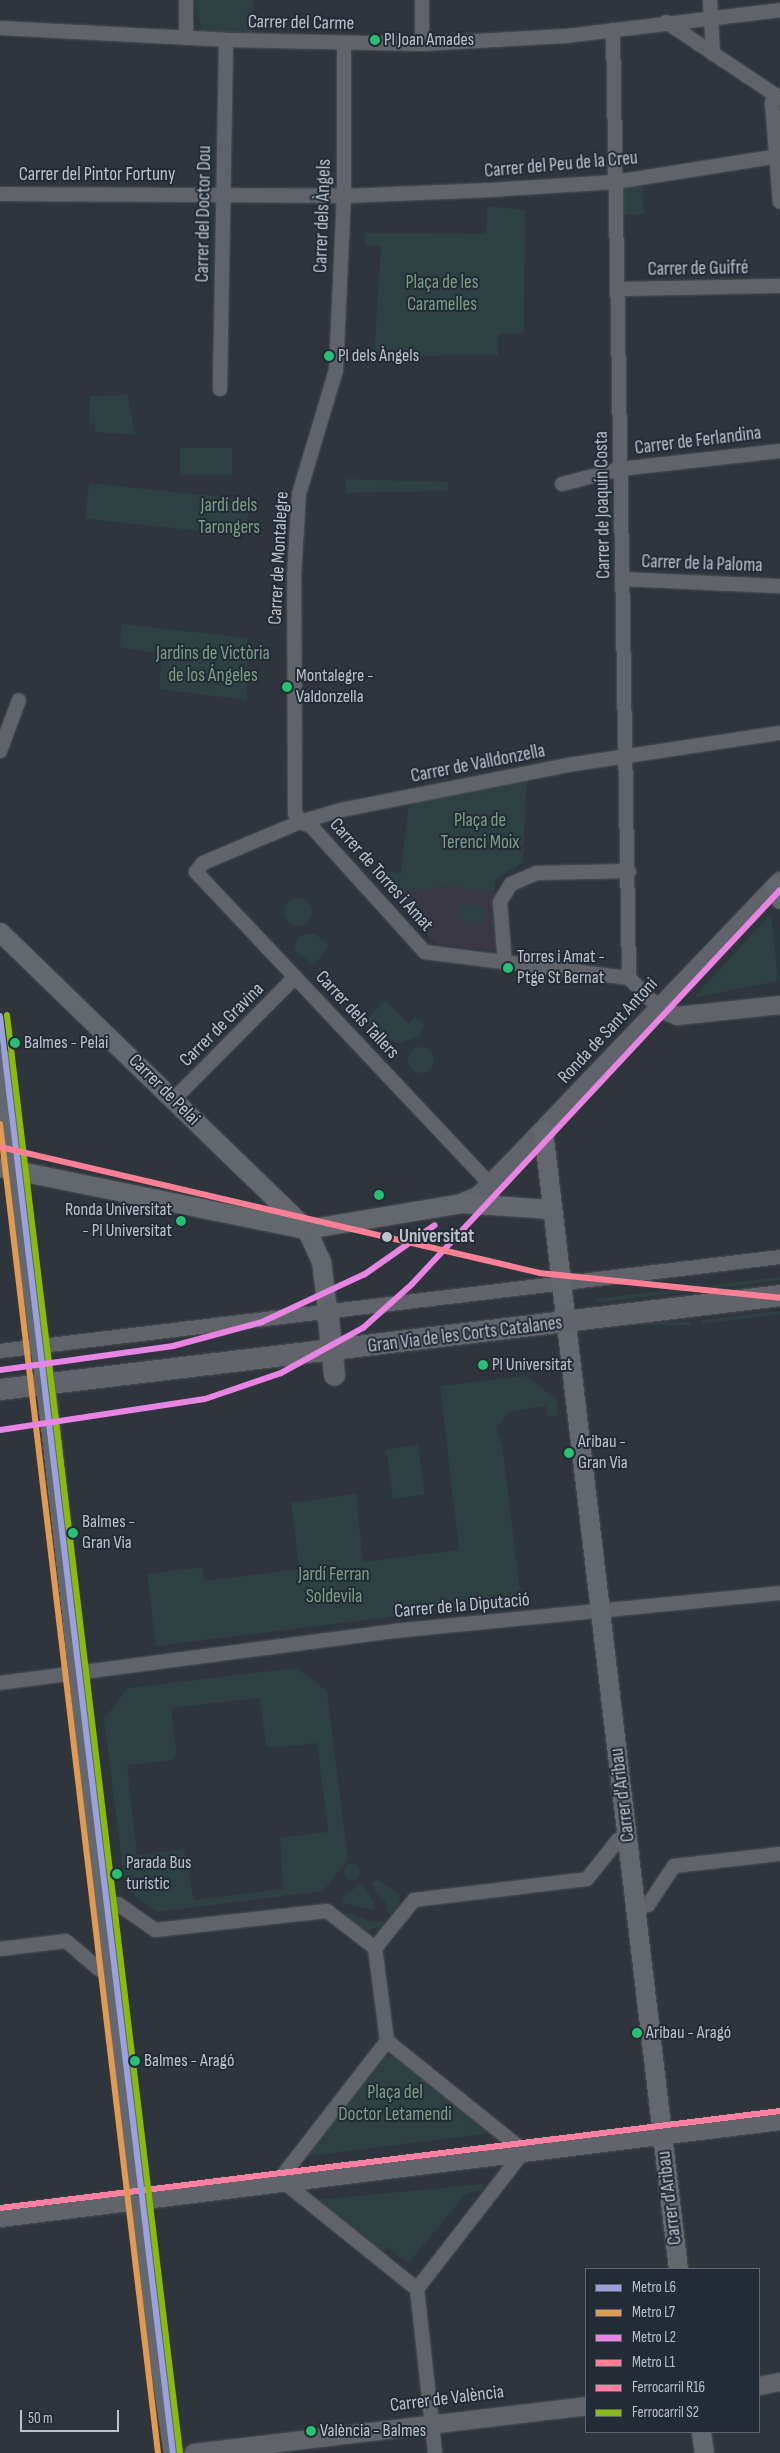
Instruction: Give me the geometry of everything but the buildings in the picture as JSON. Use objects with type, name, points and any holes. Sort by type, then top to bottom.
[{"type":"main road","name":"Carrer de Pelai","points":[[0,932],[306,1229]]},
{"type":"main road","points":[[0,1057],[8,1169],[44,1382],[77,1675],[110,1903],[112,1972],[138,2199],[173,2453]]},
{"type":"main road","name":"Carrer d'Aribau","points":[[543,1130],[551,1209],[637,1907],[678,2268]]},
{"type":"main road","points":[[8,1169],[306,1229],[461,1203],[551,1209]]},
{"type":"main road","points":[[306,1229],[321,1261],[334,1375]]},
{"type":"main road","name":"Gran Via de les Corts Catalanes","points":[[0,1389],[44,1382],[331,1352],[780,1295]]},
{"type":"main road","points":[[0,2216],[280,2179],[780,2119]]},
{"type":"main road","points":[[701,2433],[704,2453]]},
{"type":"street","points":[[186,0],[186,38]]},
{"type":"street","points":[[422,0],[422,44]]},
{"type":"street","points":[[710,0],[713,54]]},
{"type":"street","name":"Carrer del Carme","points":[[0,28],[226,40],[422,44],[613,30],[711,16],[780,10]]},
{"type":"street","points":[[666,22],[778,97],[772,103],[779,156],[780,202]]},
{"type":"street","name":"Carrer de Joaquín Costa","points":[[613,30],[629,871],[629,978]]},
{"type":"street","name":"Carrer del Doctor Dou","points":[[220,389],[226,40]]},
{"type":"street","name":"Carrer dels Àngels","points":[[331,389],[336,370],[344,196],[344,43]]},
{"type":"street","name":"Carrer del Peu de la Creu","points":[[344,196],[615,182],[779,156]]},
{"type":"street","name":"Carrer del Pintor Fortuny","points":[[0,194],[344,196]]},
{"type":"street","name":"Carrer de Guifré","points":[[617,289],[780,286]]},
{"type":"street","name":"Carrer de Montalegre","points":[[300,822],[295,813],[294,658],[299,494],[331,389]]},
{"type":"street","name":"Carrer de Ferlandina","points":[[562,484],[620,469],[780,451]]},
{"type":"street","name":"Carrer de la Paloma","points":[[623,579],[780,586]]},
{"type":"street","points":[[0,751],[19,700]]},
{"type":"street","name":"Carrer de Valldonzella","points":[[196,872],[203,863],[300,822],[626,755],[780,733]]},
{"type":"street","name":"Carrer de Torres i Amat","points":[[300,822],[311,826],[425,952],[505,964],[629,978]]},
{"type":"street","points":[[505,964],[500,902],[511,884],[538,873],[629,871]]},
{"type":"street","name":"Carrer dels Tallers","points":[[196,872],[490,1184]]},
{"type":"street","name":"Ronda de Sant Antoni","points":[[461,1203],[490,1184],[659,1008],[778,888]]},
{"type":"street","name":"Carrer de Gravina","points":[[174,1099],[296,977]]},
{"type":"street","points":[[629,978],[659,1008],[678,1016],[780,1005]]},
{"type":"street","points":[[0,1351],[327,1309],[780,1257]]},
{"type":"street","name":"Carrer de la Diputació","points":[[0,1683],[77,1675],[393,1630],[602,1612],[780,1593]]},
{"type":"street","points":[[375,1948],[414,1900],[587,1879],[618,1840],[628,1838]]},
{"type":"street","points":[[637,1907],[648,1905],[674,1866],[780,1854]]},
{"type":"street","points":[[110,1903],[155,1930],[327,1911],[375,1948],[388,2041],[524,2151],[417,2289],[434,2453]]},
{"type":"street","points":[[0,1949],[66,1941],[99,1969],[112,1972]]},
{"type":"street","points":[[388,2041],[280,2179],[417,2289]]},
{"type":"street","points":[[760,2386],[780,2382]]},
{"type":"street","name":"Carrer de València","points":[[194,2453],[430,2423],[585,2406]]},
{"type":"shaded area","points":[[443,886],[494,891],[498,945],[494,951],[436,944],[390,894]]},
{"type":"green space","points":[[194,0],[253,0],[253,34],[202,32]]},
{"type":"green space","points":[[642,185],[644,214],[623,215],[621,186]]},
{"type":"green space","name":"Plaça de les Caramelles","points":[[487,206],[525,210],[524,333],[498,334],[498,355],[374,356],[381,245],[365,245],[365,233],[486,234]]},
{"type":"green space","points":[[128,395],[135,435],[95,432],[95,424],[89,423],[90,396]]},
{"type":"green space","points":[[180,448],[232,448],[232,475],[180,475]]},
{"type":"green space","points":[[346,479],[448,482],[448,491],[345,493]]},
{"type":"green space","name":"Jardí dels Tarongers","points":[[89,483],[250,500],[246,536],[85,519]]},
{"type":"green space","name":"Jardins de Victòria de los Ángeles","points":[[121,624],[247,638],[247,700],[159,689],[162,654],[120,647]]},
{"type":"green space","name":"Plaça de Terenci Moix","points":[[527,777],[523,862],[496,879],[494,891],[443,886],[390,894],[375,876],[376,870],[401,873],[409,801]]},
{"type":"green space","points":[[298,898],[308,902],[312,912],[308,922],[298,926],[288,922],[284,912],[288,902]]},
{"type":"green space","points":[[459,904],[485,907],[483,924],[457,921]]},
{"type":"green space","points":[[771,914],[778,981],[693,998],[697,994]]},
{"type":"green space","points":[[315,934],[330,946],[314,965],[294,950],[297,937]]},
{"type":"green space","points":[[385,1000],[409,1024],[415,1017],[424,1025],[419,1037],[400,1043],[372,1032],[366,1020]]},
{"type":"green space","points":[[421,1047],[430,1051],[434,1060],[430,1069],[421,1073],[412,1069],[408,1060],[412,1051]]},
{"type":"green space","points":[[780,1277],[780,1280],[596,1303],[595,1299]]},
{"type":"green space","points":[[780,1311],[780,1314],[702,1324],[701,1320]]},
{"type":"green space","points":[[598,1322],[690,1322],[690,1325],[598,1325]]},
{"type":"green space","name":"Jardí Ferran Soldevila","points":[[527,1376],[556,1399],[558,1416],[547,1417],[546,1406],[509,1412],[496,1428],[503,1450],[521,1601],[156,1646],[147,1574],[202,1567],[205,1581],[299,1569],[291,1503],[356,1494],[363,1562],[459,1550],[440,1386]]},
{"type":"green space","points":[[418,1445],[425,1495],[393,1499],[386,1449]]},
{"type":"green space","points":[[297,1668],[327,1691],[348,1860],[323,1891],[156,1912],[125,1888],[104,1719],[128,1688]],"holes":[[[260,1698],[266,1745],[270,1748],[317,1743],[328,1832],[280,1838],[283,1889],[194,1900],[184,1849],[137,1855],[127,1765],[173,1760],[177,1755],[171,1708]]]},
{"type":"green space","points":[[349,1864],[355,1864],[360,1869],[358,1878],[349,1880],[344,1875],[344,1869]]},
{"type":"green space","points":[[378,1880],[400,1895],[395,1915],[387,1912],[385,1900],[375,1892],[372,1882]]},
{"type":"green space","points":[[362,1883],[375,1903],[373,1910],[342,1903],[344,1896]]},
{"type":"green space","points":[[349,1913],[372,1922],[383,1921],[385,1925],[362,1933],[343,1917]]},
{"type":"green space","name":"Plaça del Doctor Letamendi","points":[[399,2055],[499,2132],[302,2157],[379,2057]]},
{"type":"green space","points":[[483,2184],[484,2189],[466,2194],[408,2263],[386,2247],[381,2253],[316,2200]]},
{"type":"metro line","name":"L2","points":[[0,1430],[205,1399],[281,1373],[363,1328],[412,1284],[780,890]]},
{"type":"metro line","name":"L6","points":[[0,1016],[173,2453]]},
{"type":"metro line","name":"L7","points":[[0,1124],[158,2453]]},
{"type":"metro line","name":"L1","points":[[0,1147],[540,1273],[780,1298]]},
{"type":"metro line","name":"L2","points":[[0,1370],[173,1346],[262,1322],[365,1274],[435,1225]]},
{"type":"rail line","name":"S2","points":[[7,1015],[180,2452]]},
{"type":"rail line","name":"R16","points":[[0,2208],[780,2111]]},
{"type":"place","name":"Pl Joan Amades","points":[[375,40]]},
{"type":"place","name":"Pl dels Àngels","points":[[329,356]]},
{"type":"place","name":"Montalegre - Valdonzella","points":[[287,687]]},
{"type":"place","name":"Torres i Amat - Ptge St Bernat","points":[[508,968]]},
{"type":"place","name":"Balmes - Pelai","points":[[15,1043]]},
{"type":"place","name":"Ronda Universitat - Pl Universitat","points":[[181,1221]]},
{"type":"place","name":"Universitat","points":[[387,1237]]},
{"type":"place","name":"Pl Universitat","points":[[483,1365]]},
{"type":"place","name":"Aribau - Gran Via","points":[[569,1453]]},
{"type":"place","name":"Balmes - Gran Via","points":[[73,1533]]},
{"type":"place","name":"Parada Bus turistic","points":[[117,1874]]},
{"type":"place","name":"Aribau - Aragó","points":[[637,2033]]},
{"type":"place","name":"Balmes - Aragó","points":[[135,2061]]},
{"type":"place","name":"València - Balmes","points":[[311,2431]]}]
